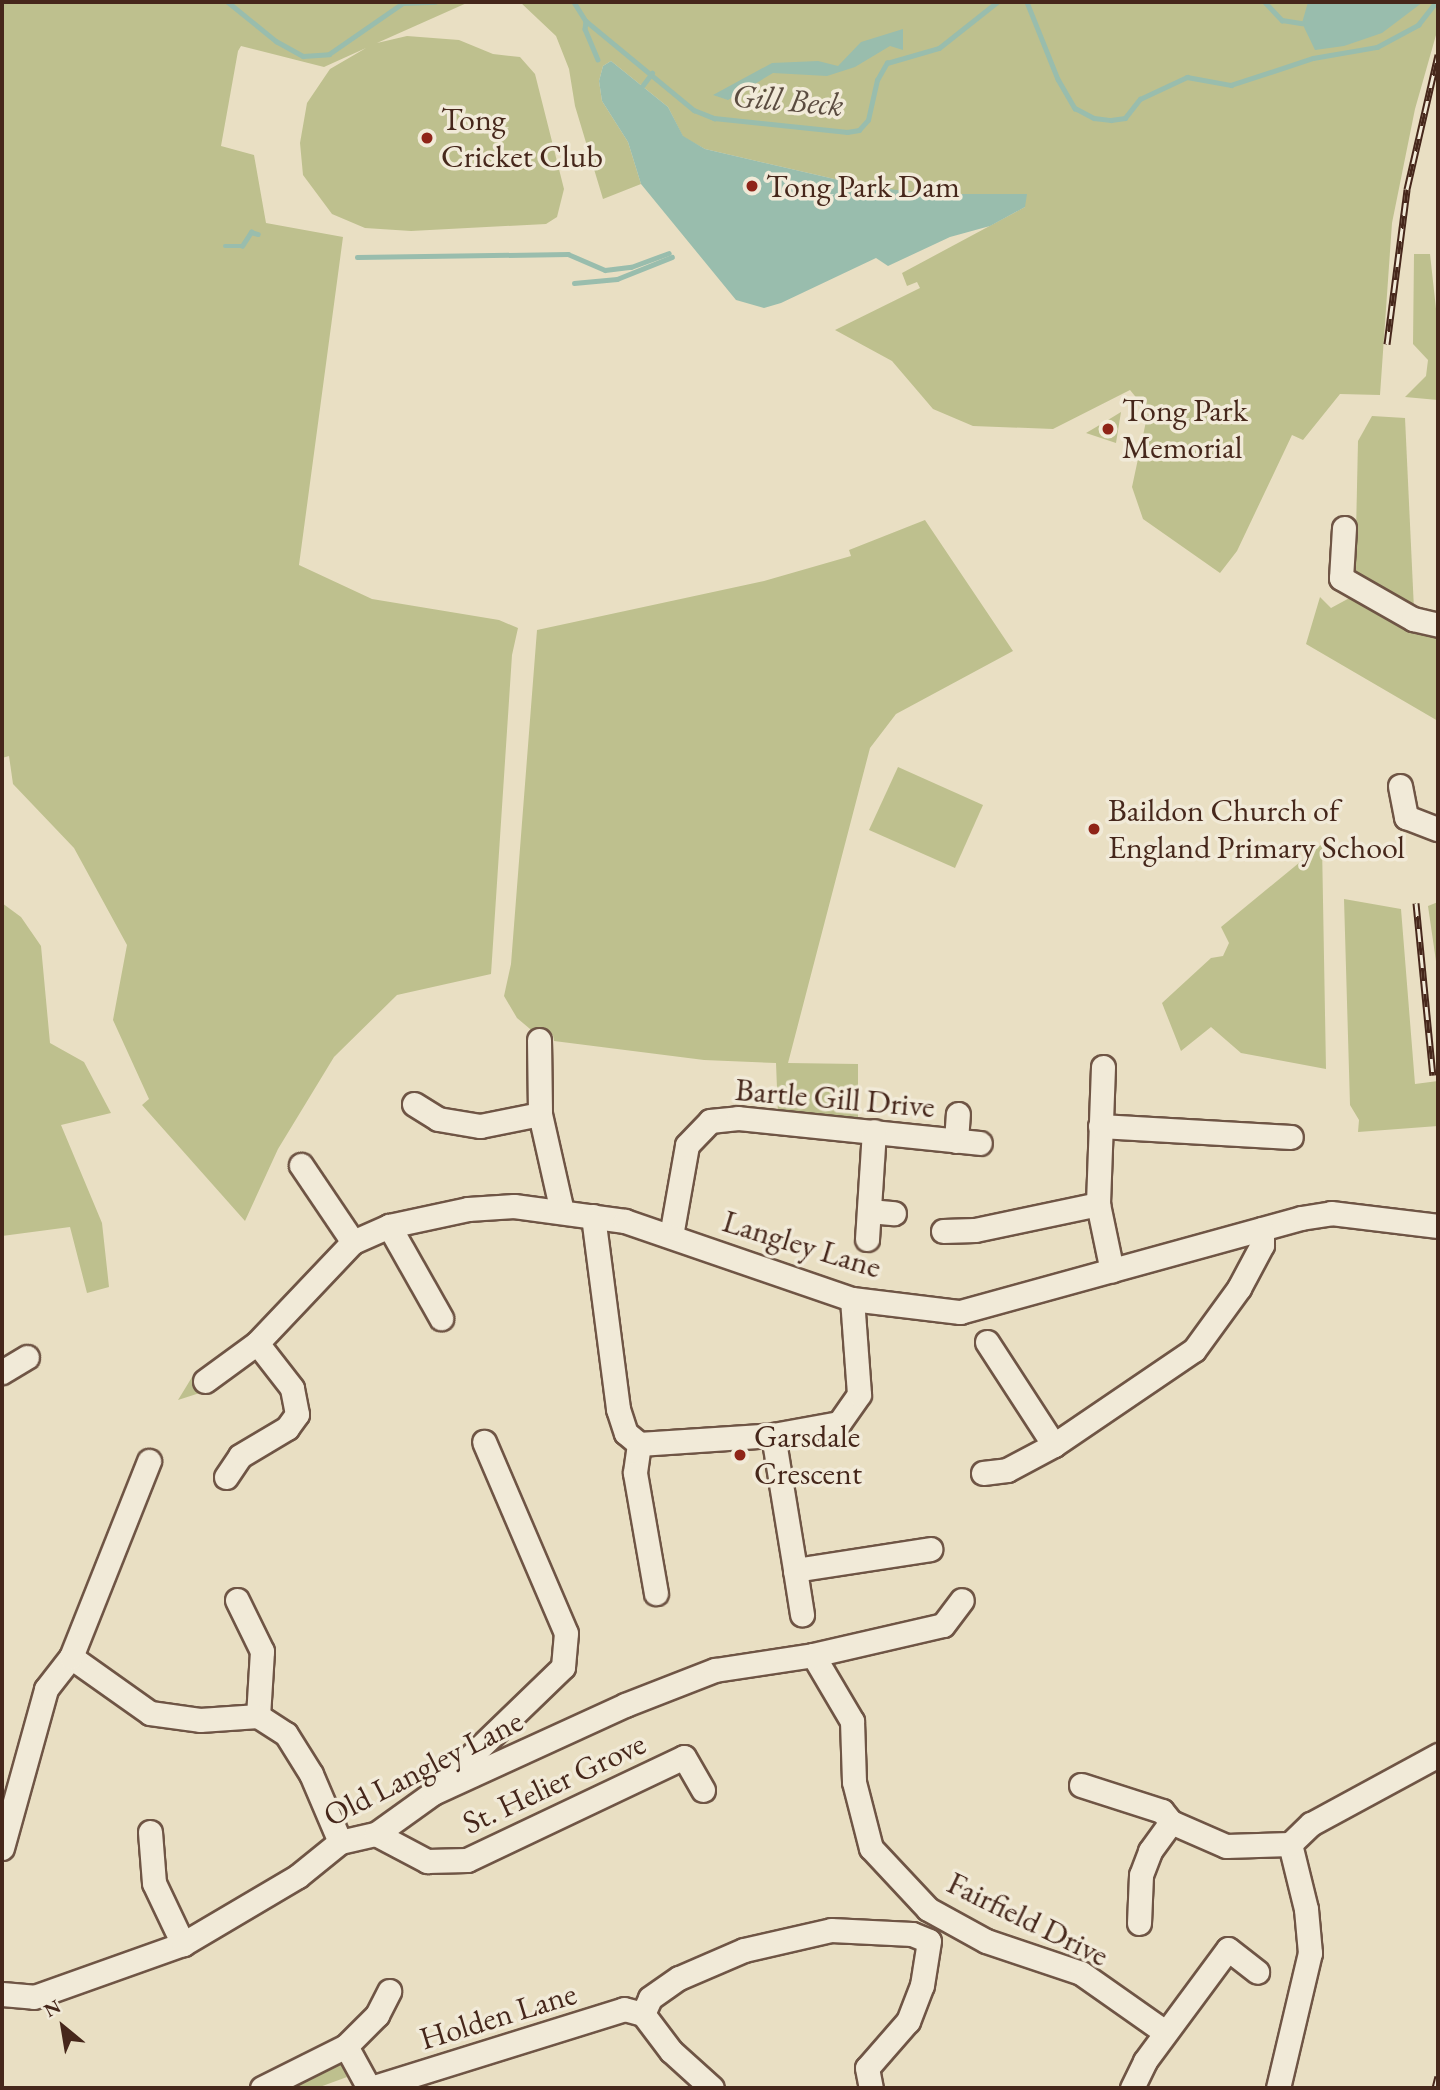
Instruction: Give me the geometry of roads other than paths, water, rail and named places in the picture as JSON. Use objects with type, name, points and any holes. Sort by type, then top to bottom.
[{"type":"street","points":[[1344,528],[1341,578],[1413,619],[1438,625]]},
{"type":"street","points":[[1400,786],[1406,817],[1438,829]]},
{"type":"street","points":[[539,1040],[540,1114],[562,1212]]},
{"type":"street","points":[[1103,1067],[1098,1204],[1112,1271]]},
{"type":"street","points":[[414,1104],[438,1119],[480,1126],[540,1114]]},
{"type":"street","name":"Bartle Gill Drive","points":[[956,1141],[958,1114]]},
{"type":"street","name":"Bartle Gill Drive","points":[[671,1236],[683,1156],[700,1126],[738,1118],[980,1143]]},
{"type":"street","points":[[1100,1126],[1291,1137]]},
{"type":"street","points":[[867,1239],[874,1131]]},
{"type":"street","points":[[301,1165],[353,1242]]},
{"type":"street","points":[[943,1231],[975,1230],[1098,1204]]},
{"type":"street","name":"Langley Lane","points":[[205,1381],[257,1343],[353,1242],[389,1226],[489,1206],[593,1216],[671,1236],[852,1299],[960,1312],[1262,1229],[1331,1213],[1438,1226]]},
{"type":"street","points":[[869,1212],[894,1213]]},
{"type":"street","points":[[593,1216],[618,1409],[626,1433],[639,1444],[773,1435],[839,1423],[851,1411],[859,1394],[852,1299]]},
{"type":"street","points":[[389,1226],[442,1318]]},
{"type":"street","points":[[983,1473],[1007,1470],[1054,1445],[1194,1350],[1239,1288],[1262,1245],[1262,1229]]},
{"type":"street","points":[[987,1342],[1054,1445]]},
{"type":"street","points":[[236,1470],[299,1426],[292,1388],[257,1343]]},
{"type":"street","points":[[2,1372],[27,1357]]},
{"type":"street","points":[[773,1435],[802,1614]]},
{"type":"street","points":[[433,1793],[564,1667],[566,1633],[484,1442]]},
{"type":"street","points":[[639,1444],[635,1473],[656,1593]]},
{"type":"street","points":[[2,1848],[46,1689],[71,1657],[149,1461]]},
{"type":"street","points":[[794,1570],[929,1549]]},
{"type":"street","points":[[237,1600],[262,1651],[258,1716]]},
{"type":"street","name":"Old Langley Lane","points":[[2,1994],[34,1997],[183,1944],[298,1876],[340,1842],[376,1834],[433,1793],[625,1705],[715,1670],[813,1655],[943,1625],[962,1600]]},
{"type":"street","name":"Fairfield Drive","points":[[813,1655],[852,1721],[854,1782],[871,1848],[880,1858],[928,1909],[986,1941],[1081,1973],[1165,2032]]},
{"type":"street","points":[[71,1657],[150,1713],[200,1720],[258,1716],[286,1734],[311,1774],[340,1842]]},
{"type":"street","points":[[1081,1785],[1161,1811],[1171,1822],[1226,1846],[1290,1844],[1311,1824],[1437,1755]]},
{"type":"street","name":"St. Helier Grove","points":[[376,1834],[427,1861],[467,1860],[684,1757],[703,1790]]},
{"type":"street","points":[[1139,1923],[1141,1875],[1150,1851],[1171,1822]]},
{"type":"street","points":[[150,1832],[154,1883],[183,1944]]},
{"type":"street","points":[[1279,2088],[1310,1953],[1306,1909],[1290,1844]]},
{"type":"street","points":[[712,2088],[671,2051],[643,2014],[650,1998],[679,1978],[744,1950],[831,1930],[912,1934],[929,1941],[922,1985],[908,2021],[867,2068],[871,2088]]},
{"type":"street","points":[[1132,2088],[1165,2032],[1228,1949],[1258,1972]]},
{"type":"street","points":[[262,2088],[346,2046],[377,2015],[389,1991]]},
{"type":"street","name":"Holden Lane","points":[[370,2088],[624,2009],[643,2014]]},
{"type":"street","points":[[346,2046],[370,2088]]},
{"type":"waterway","name":"Gill Beck","points":[[228,2],[276,41],[303,56],[329,54],[403,3],[435,2]]},
{"type":"waterway","name":"Gill Beck","points":[[574,2],[586,21],[585,29],[598,59]]},
{"type":"waterway","name":"Gill Beck","points":[[586,21],[694,110],[714,118],[847,132],[859,130],[868,120],[877,80],[887,63],[939,48],[997,2]]},
{"type":"waterway","name":"Gill Beck","points":[[1027,2],[1058,79],[1075,108],[1094,118],[1111,120],[1125,118],[1140,99],[1187,77],[1231,85],[1313,58],[1377,47],[1418,25],[1436,2]]},
{"type":"waterway","points":[[1265,2],[1282,20],[1302,23]]},
{"type":"waterway","points":[[643,85],[652,73]]},
{"type":"waterway","points":[[225,246],[242,246],[251,232],[258,234]]},
{"type":"waterway","points":[[357,257],[568,254],[605,270],[631,267],[669,253]]},
{"type":"waterway","points":[[574,283],[617,279],[672,257]]},
{"type":"railway","points":[[1387,344],[1407,189],[1438,55]]},
{"type":"railway","points":[[1416,903],[1433,1075]]},
{"type":"railway","points":[[1435,2088],[1438,2076]]},
{"type":"place","name":"Tong Cricket Club","points":[[427,138]]},
{"type":"place","name":"Tong Park Dam","points":[[752,186]]},
{"type":"place","name":"Tong Park Memorial","points":[[1108,429]]},
{"type":"place","name":"Baildon Church of England Primary School","points":[[1094,829]]},
{"type":"place","name":"Garsdale Crescent","points":[[740,1455]]}]
